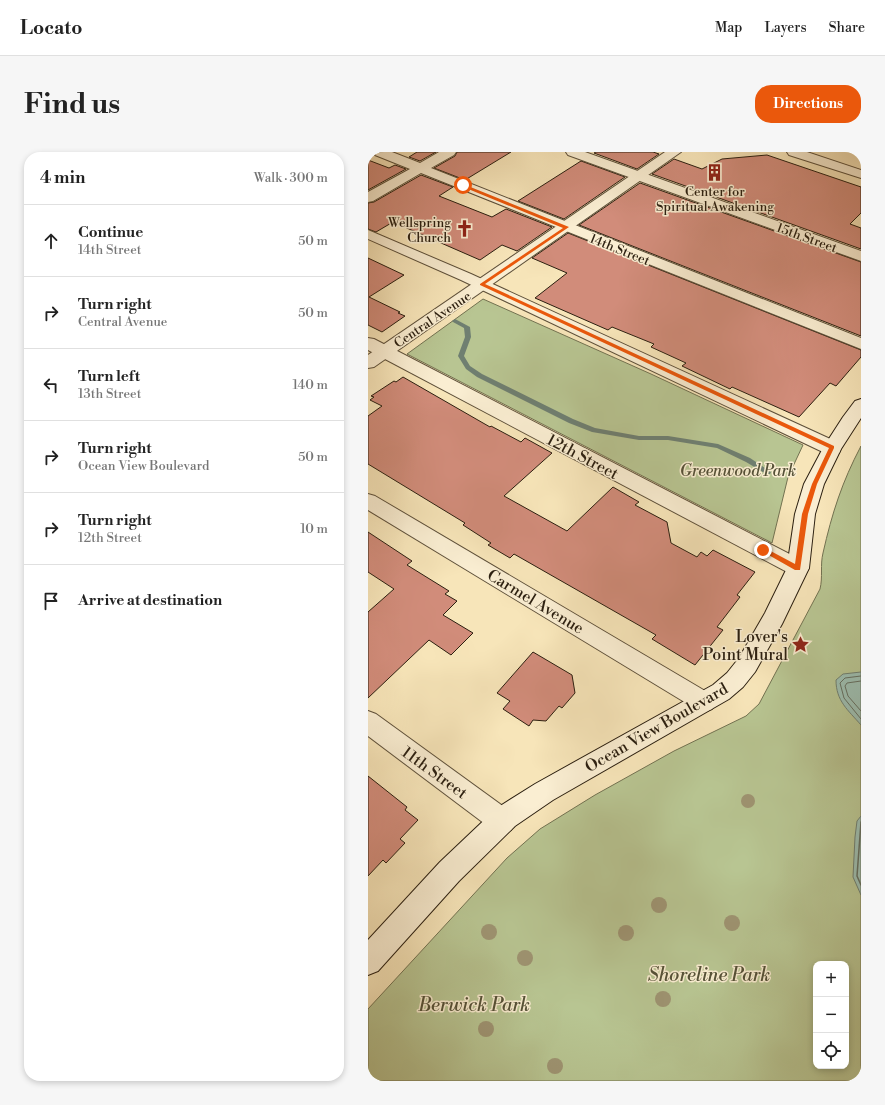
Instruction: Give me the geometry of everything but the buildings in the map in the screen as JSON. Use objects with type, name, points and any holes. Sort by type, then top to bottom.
[{"type":"street","name":"14th Street","points":[[380,152],[861,344]]},
{"type":"street","points":[[368,198],[449,152]]},
{"type":"street","name":"15th Street","points":[[573,152],[861,256]]},
{"type":"street","name":"Central Avenue","points":[[368,363],[376,347],[482,284],[674,152]]},
{"type":"street","points":[[794,152],[861,174]]},
{"type":"street","points":[[830,164],[841,155]]},
{"type":"street","points":[[368,234],[482,284],[832,448]]},
{"type":"street","name":"12th Street","points":[[376,347],[798,568]]},
{"type":"street","name":"Ocean View Boulevard","points":[[368,961],[464,857],[502,820],[544,792],[721,692],[735,680],[747,664],[774,618],[798,568],[805,514],[817,479],[832,448],[848,421],[861,405]]},
{"type":"street","name":"Carmel Avenue","points":[[372,509],[704,702]]},
{"type":"street","name":"11th Street","points":[[368,722],[502,820]]},
{"type":"green space","name":"Greenwood Park","points":[[483,299],[651,374],[803,445],[788,477],[772,543],[407,354]]},
{"type":"green space","name":"Shoreline Park","points":[[861,446],[861,1081],[368,1081],[368,1009],[507,858],[540,829],[595,795],[674,751],[746,716],[759,704],[820,589],[822,558],[830,524],[843,485]]},
{"type":"water","points":[[861,672],[861,725],[840,700],[836,680],[843,674]]},
{"type":"water","points":[[861,816],[861,895],[853,877],[857,821]]},
{"type":"waterway","points":[[455,321],[467,327],[468,337],[461,356],[468,368],[571,421],[594,430],[639,438],[668,438],[718,446],[748,460],[768,472]]},
{"type":"place","name":"Center for Spiritual Awakening","points":[[715,172]]},
{"type":"place","name":"Wellspring Church","points":[[464,229]]},
{"type":"place","name":"Lover's Point Mural","points":[[801,645]]},
{"type":"route","points":[[463,185],[567,227],[482,284],[832,448],[814,484],[805,514],[798,568],[763,550]]},
{"type":"park label","name":"Berwick Park","points":[[474,1004]]}]
